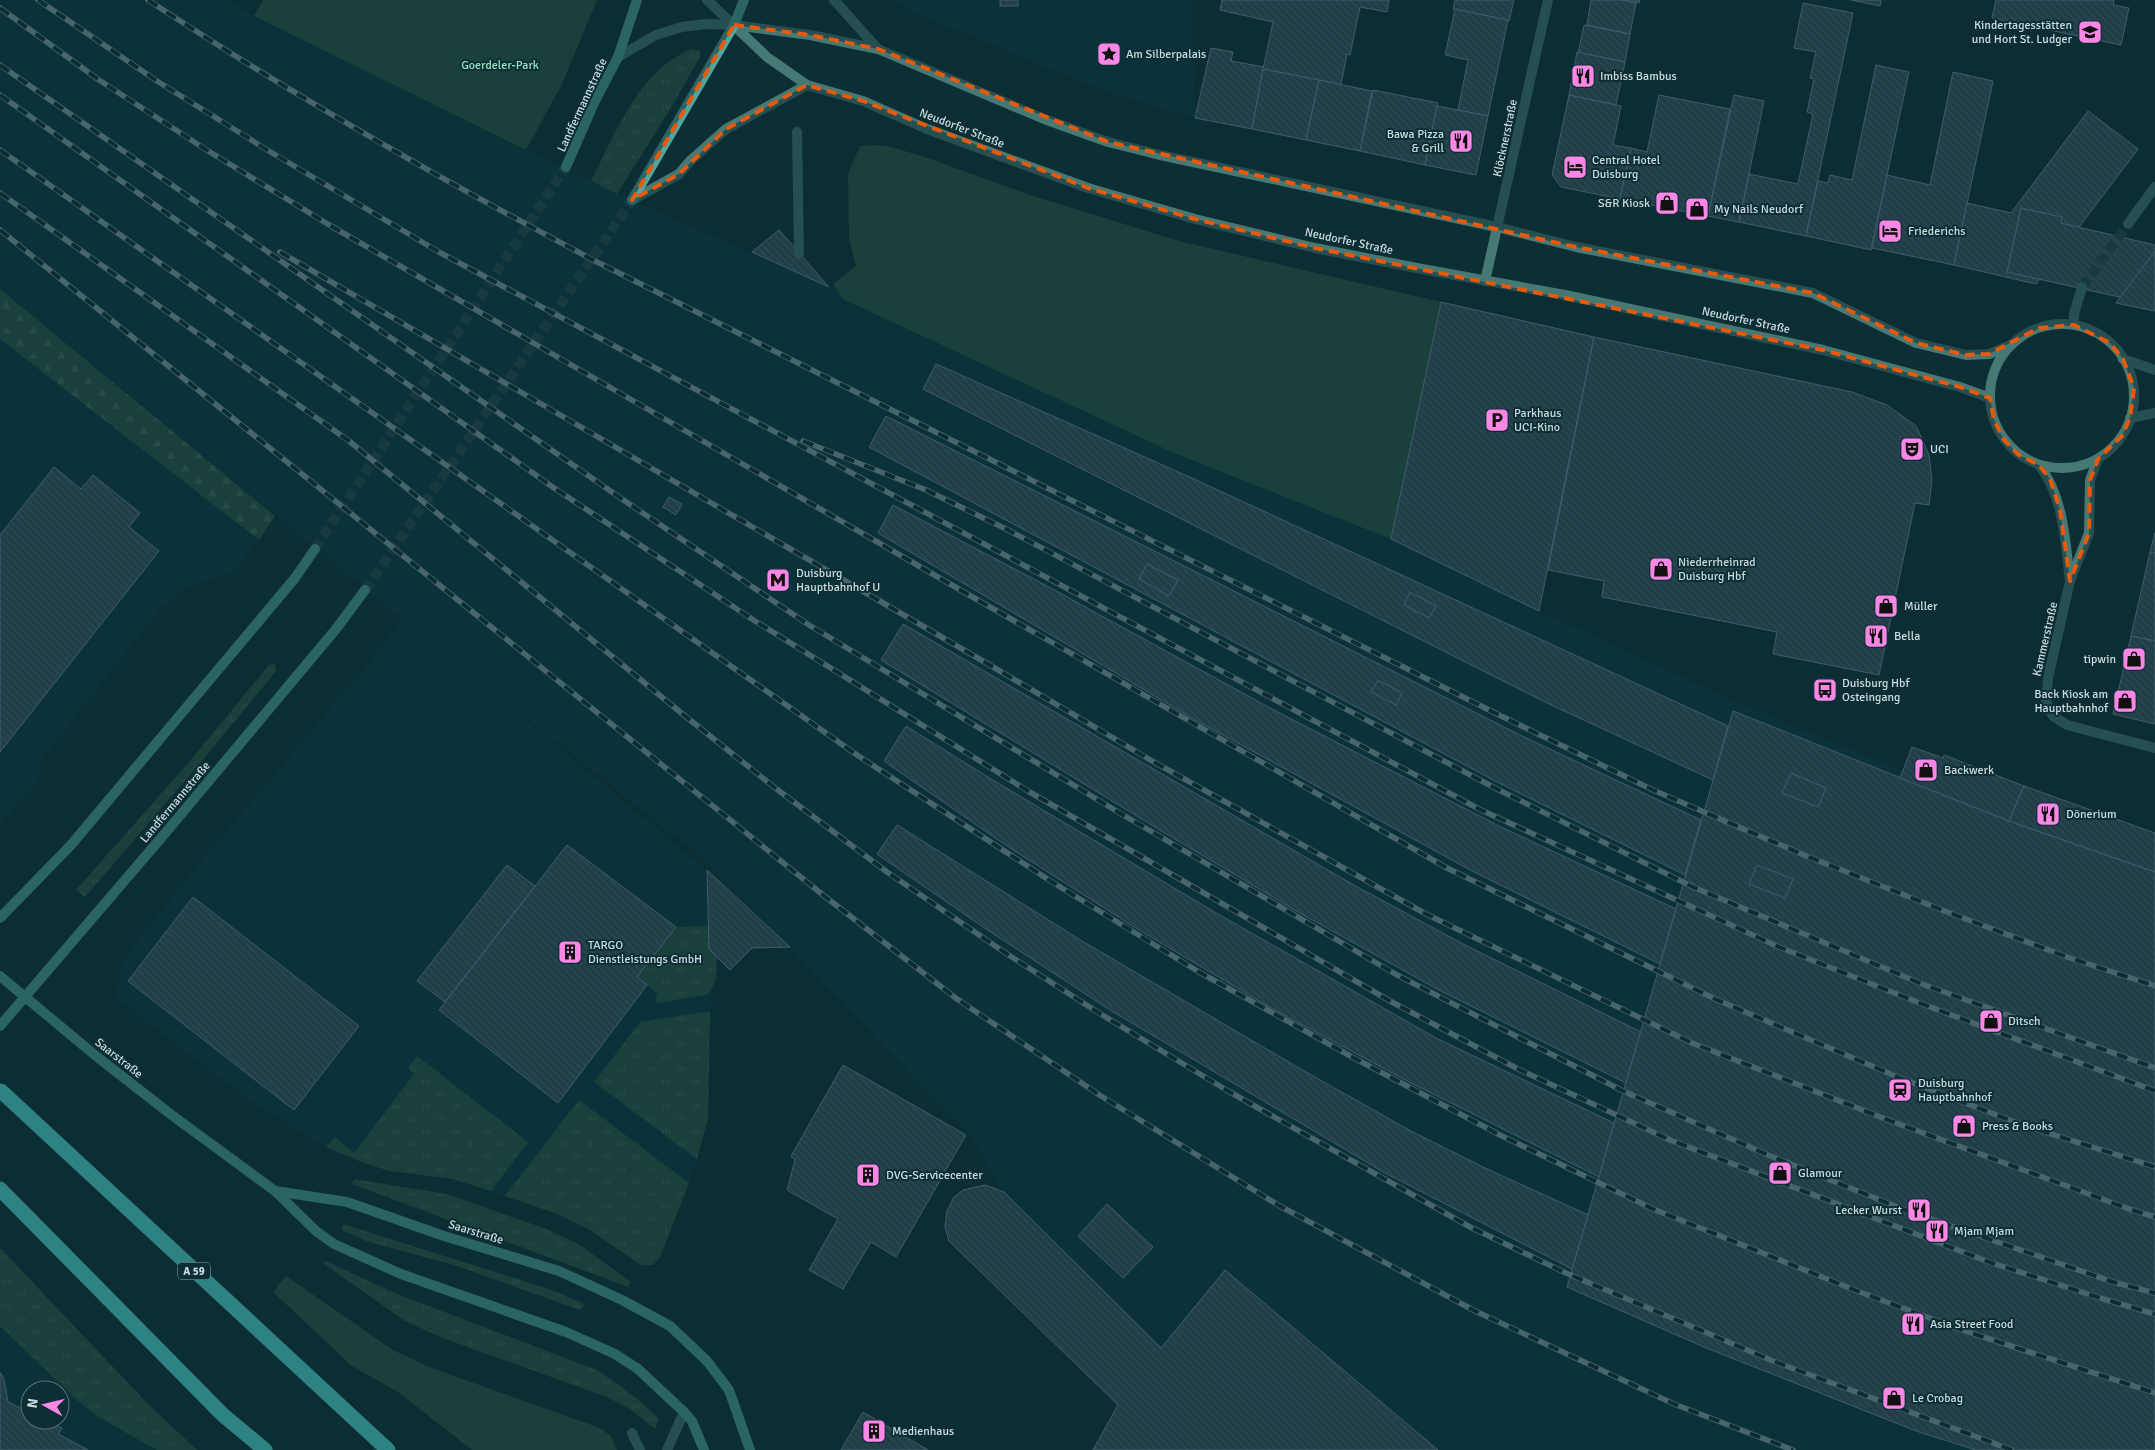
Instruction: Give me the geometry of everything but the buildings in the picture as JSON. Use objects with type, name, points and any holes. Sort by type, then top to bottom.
[{"type":"highway","name":"A 59","points":[[1,1091],[388,1450]]},
{"type":"highway","points":[[0,1189],[223,1415],[265,1450]]},
{"type":"main road","points":[[618,57],[637,0]]},
{"type":"main road","points":[[632,200],[734,25],[744,0]]},
{"type":"main road","name":"Landfermannstraße","points":[[566,166],[594,103],[618,57]]},
{"type":"main road","points":[[0,918],[71,845],[295,578],[315,549]]},
{"type":"main road","name":"Landfermannstraße","points":[[0,1026],[26,998],[329,637],[365,590]]},
{"type":"main road","name":"Saarstraße","points":[[0,976],[173,1116],[275,1191],[316,1231],[334,1244],[401,1274],[566,1332],[615,1354],[638,1369],[684,1412],[692,1421],[704,1450]]},
{"type":"main road","name":"Saarstraße","points":[[275,1191],[346,1202],[444,1236],[560,1271],[670,1326],[707,1360],[730,1390],[750,1450]]},
{"type":"street","name":"Neudorfer Straße","points":[[707,0],[767,57],[807,85],[863,101],[926,129],[1096,191],[1196,219],[1306,245],[1565,295],[1823,350],[1951,384],[1990,398]]},
{"type":"street","points":[[834,0],[878,49],[1044,119],[1108,142],[1265,179],[1498,226],[1576,247],[1813,294],[1916,343],[1966,355],[1989,354],[2011,345]]},
{"type":"street","name":"Klöcknerstraße","points":[[1485,281],[1548,0]]},
{"type":"street","name":"Landfermannstraße","points":[[618,57],[656,35],[682,27],[706,24],[734,25],[810,35],[878,49]]},
{"type":"street","points":[[632,200],[678,174],[726,129],[807,85]]},
{"type":"street","points":[[797,132],[800,253]]},
{"type":"street","points":[[2128,224],[2155,187]]},
{"type":"street","points":[[2074,325],[2074,314],[2082,287]]},
{"type":"street","points":[[2056,324],[2074,325],[2094,332],[2110,343],[2123,359],[2130,373],[2134,388],[2134,403],[2122,436],[2098,459],[2080,467],[2059,469],[2039,465],[2019,455],[2004,440],[1994,420],[1990,398],[1992,379],[1999,360],[2011,345],[2024,334],[2039,328],[2056,324]]},
{"type":"street","points":[[2123,359],[2155,370]]},
{"type":"street","points":[[2130,418],[2155,413]]},
{"type":"street","name":"Kammerstraße","points":[[2098,459],[2090,480],[2090,533],[2070,581],[2048,678],[2046,702],[2053,716],[2067,725],[2155,748]]},
{"type":"street","name":"Kammerstraße","points":[[2039,465],[2050,479],[2060,510],[2070,581]]},
{"type":"street","points":[[667,1450],[684,1412]]},
{"type":"street","points":[[632,1433],[640,1450]]},
{"type":"highlighted area","points":[[734,25],[810,35],[878,49],[1108,142],[1576,247],[1813,293],[1916,343],[1966,355],[1989,354],[2039,328],[2074,325],[2110,343],[2123,359],[2134,388],[2130,418],[2122,436],[2098,459],[2090,480],[2089,533],[2070,581],[2060,510],[2050,479],[2039,465],[2019,455],[2004,440],[1994,420],[1990,398],[1960,387],[1823,350],[1315,248],[1195,219],[1088,188],[863,101],[807,85],[726,129],[679,174],[632,200]]},
{"type":"shaded area","points":[[0,0],[226,0],[254,16],[617,194],[829,287],[833,284],[843,299],[1172,452],[1391,539],[1539,611],[1738,703],[2012,816],[2155,1450],[1438,1450],[1225,1270],[1161,1348],[1004,1192],[969,1133],[703,858],[437,646],[706,870],[709,949],[717,957],[716,980],[711,991],[708,1118],[689,1183],[660,1257],[653,1265],[641,1265],[590,1230],[555,1213],[453,1179],[390,1171],[364,1163],[326,1147],[257,1105],[116,998],[122,962],[186,880],[370,662],[403,619],[0,289]]},
{"type":"shaded area","name":"Am Silberpalais","points":[[895,0],[1192,0],[1195,118],[1112,94],[906,9]]},
{"type":"shaded area","points":[[0,339],[259,540],[232,573],[186,588],[161,607],[40,761],[39,780],[0,823]]},
{"type":"shaded area","points":[[0,1248],[149,1405],[197,1450],[0,1450]]},
{"type":"green space","name":"Goerdeler-Park","points":[[263,0],[597,0],[562,84],[526,150],[254,16]]},
{"type":"green space","points":[[692,49],[700,51],[700,57],[674,103],[617,194],[591,181],[620,124],[643,88],[657,72],[673,59]]},
{"type":"green space","points":[[860,146],[887,146],[922,156],[1030,195],[1179,241],[1441,302],[1391,539],[1172,452],[843,299],[833,284],[856,266],[849,238],[848,174]]},
{"type":"green space","points":[[0,289],[275,516],[259,540],[0,339]]},
{"type":"green space","points":[[274,664],[276,671],[196,768],[85,897],[76,890],[190,761],[269,665]]},
{"type":"green space","points":[[708,926],[709,949],[717,957],[716,978],[713,987],[706,995],[658,1003],[655,1001],[658,994],[637,977],[676,927]]},
{"type":"green space","points":[[710,1011],[708,1118],[697,1159],[594,1082],[640,1022]]},
{"type":"green space","points":[[417,1056],[528,1142],[491,1191],[453,1179],[390,1171],[364,1163],[326,1147],[335,1137],[354,1153],[414,1074],[408,1067]]},
{"type":"green space","points":[[579,1100],[689,1183],[660,1257],[653,1265],[641,1265],[590,1230],[555,1213],[505,1196]]},
{"type":"green space","points":[[354,1179],[447,1194],[546,1229],[580,1245],[631,1282],[628,1287],[352,1184]]},
{"type":"green space","points":[[343,1224],[552,1290],[582,1303],[584,1306],[580,1310],[457,1266],[366,1241],[342,1230]]},
{"type":"green space","points":[[0,1248],[149,1405],[197,1450],[157,1450],[97,1416],[70,1393],[70,1380],[56,1380],[0,1326]]},
{"type":"green space","points":[[326,1261],[397,1294],[597,1370],[630,1393],[659,1419],[655,1429],[630,1409],[607,1397],[440,1337],[405,1321],[324,1264]]},
{"type":"green space","points":[[286,1276],[393,1350],[429,1367],[600,1428],[611,1436],[617,1450],[472,1450],[398,1392],[352,1366],[273,1292]]},
{"type":"tunnel","points":[[315,549],[566,167]]},
{"type":"tunnel","points":[[365,590],[632,200]]},
{"type":"tunnel","points":[[2082,287],[2128,224]]},
{"type":"railway","points":[[38,0],[157,81],[269,151],[439,252],[1479,809],[1779,947],[1917,1002],[2155,1091]]},
{"type":"railway","points":[[148,0],[368,136],[595,261],[1493,712],[1653,790],[1804,855],[1947,912],[2070,958],[2155,986]]},
{"type":"railway","points":[[0,8],[99,80],[205,149],[331,226],[969,595],[1447,868],[1715,999],[1900,1078],[2020,1124],[2155,1167]]},
{"type":"railway","points":[[0,65],[619,497],[809,625],[1118,812],[1397,975],[1623,1091],[1768,1155],[1905,1210],[2113,1282],[2155,1293]]},
{"type":"railway","points":[[0,95],[554,488],[755,621],[1028,791],[1390,1001],[1518,1069],[1670,1140],[1989,1262],[2155,1314]]},
{"type":"railway","points":[[0,150],[857,755],[1052,882],[1199,972],[1354,1058],[1500,1135],[1653,1209],[1857,1291],[1962,1330],[2155,1393]]},
{"type":"railway","points":[[0,193],[349,441],[685,716],[774,787],[887,872],[1007,954],[1099,1013],[1228,1091],[1470,1227],[1566,1273],[1773,1361],[2012,1450]]},
{"type":"railway","points":[[0,230],[823,895],[957,999],[1101,1096],[1278,1205],[1475,1311],[1674,1404],[1793,1450]]},
{"type":"railway","points":[[280,252],[1154,762],[1426,914],[1692,1043],[1888,1120],[2155,1217]]},
{"type":"railway","points":[[803,441],[926,490],[1008,530],[1493,787],[1693,887],[1922,984],[2155,1068]]},
{"type":"place","name":"Kindertagesstätten und Hort St. Ludger","points":[[2090,32]]},
{"type":"place","name":"Am Silberpalais","points":[[1109,54]]},
{"type":"place","name":"Imbiss Bambus","points":[[1583,76]]},
{"type":"place","name":"Bawa Pizza & Grill","points":[[1461,141]]},
{"type":"place","name":"Central Hotel Duisburg","points":[[1575,167]]},
{"type":"place","name":"S&R Kiosk","points":[[1667,203]]},
{"type":"place","name":"My Nails Neudorf","points":[[1697,209]]},
{"type":"place","name":"Friederichs","points":[[1890,231]]},
{"type":"place","name":"Parkhaus UCI-Kino","points":[[1497,420]]},
{"type":"place","name":"UCI","points":[[1912,449]]},
{"type":"place","name":"Niederrheinrad Duisburg Hbf","points":[[1661,569]]},
{"type":"place","name":"Duisburg Hauptbahnhof U","points":[[778,580]]},
{"type":"place","name":"Müller","points":[[1886,606]]},
{"type":"place","name":"Bella","points":[[1876,636]]},
{"type":"place","name":"tipwin","points":[[2134,659]]},
{"type":"place","name":"Duisburg Hbf Osteingang","points":[[1825,690]]},
{"type":"place","name":"Back Kiosk am Hauptbahnhof","points":[[2125,701]]},
{"type":"place","name":"Backwerk","points":[[1926,770]]},
{"type":"place","name":"Dönerium","points":[[2048,814]]},
{"type":"place","name":"TARGO Dienstleistungs GmbH","points":[[570,952]]},
{"type":"place","name":"Ditsch","points":[[1991,1021]]},
{"type":"place","name":"Duisburg Hauptbahnhof","points":[[1900,1090]]},
{"type":"place","name":"Press & Books","points":[[1964,1126]]},
{"type":"place","name":"Glamour","points":[[1780,1173]]},
{"type":"place","name":"DVG-Servicecenter","points":[[868,1175]]},
{"type":"place","name":"Lecker Wurst","points":[[1919,1210]]},
{"type":"place","name":"Mjam Mjam","points":[[1937,1231]]},
{"type":"place","name":"Asia Street Food","points":[[1913,1324]]},
{"type":"place","name":"Le Crobag","points":[[1894,1398]]},
{"type":"place","name":"Medienhaus","points":[[874,1431]]}]
